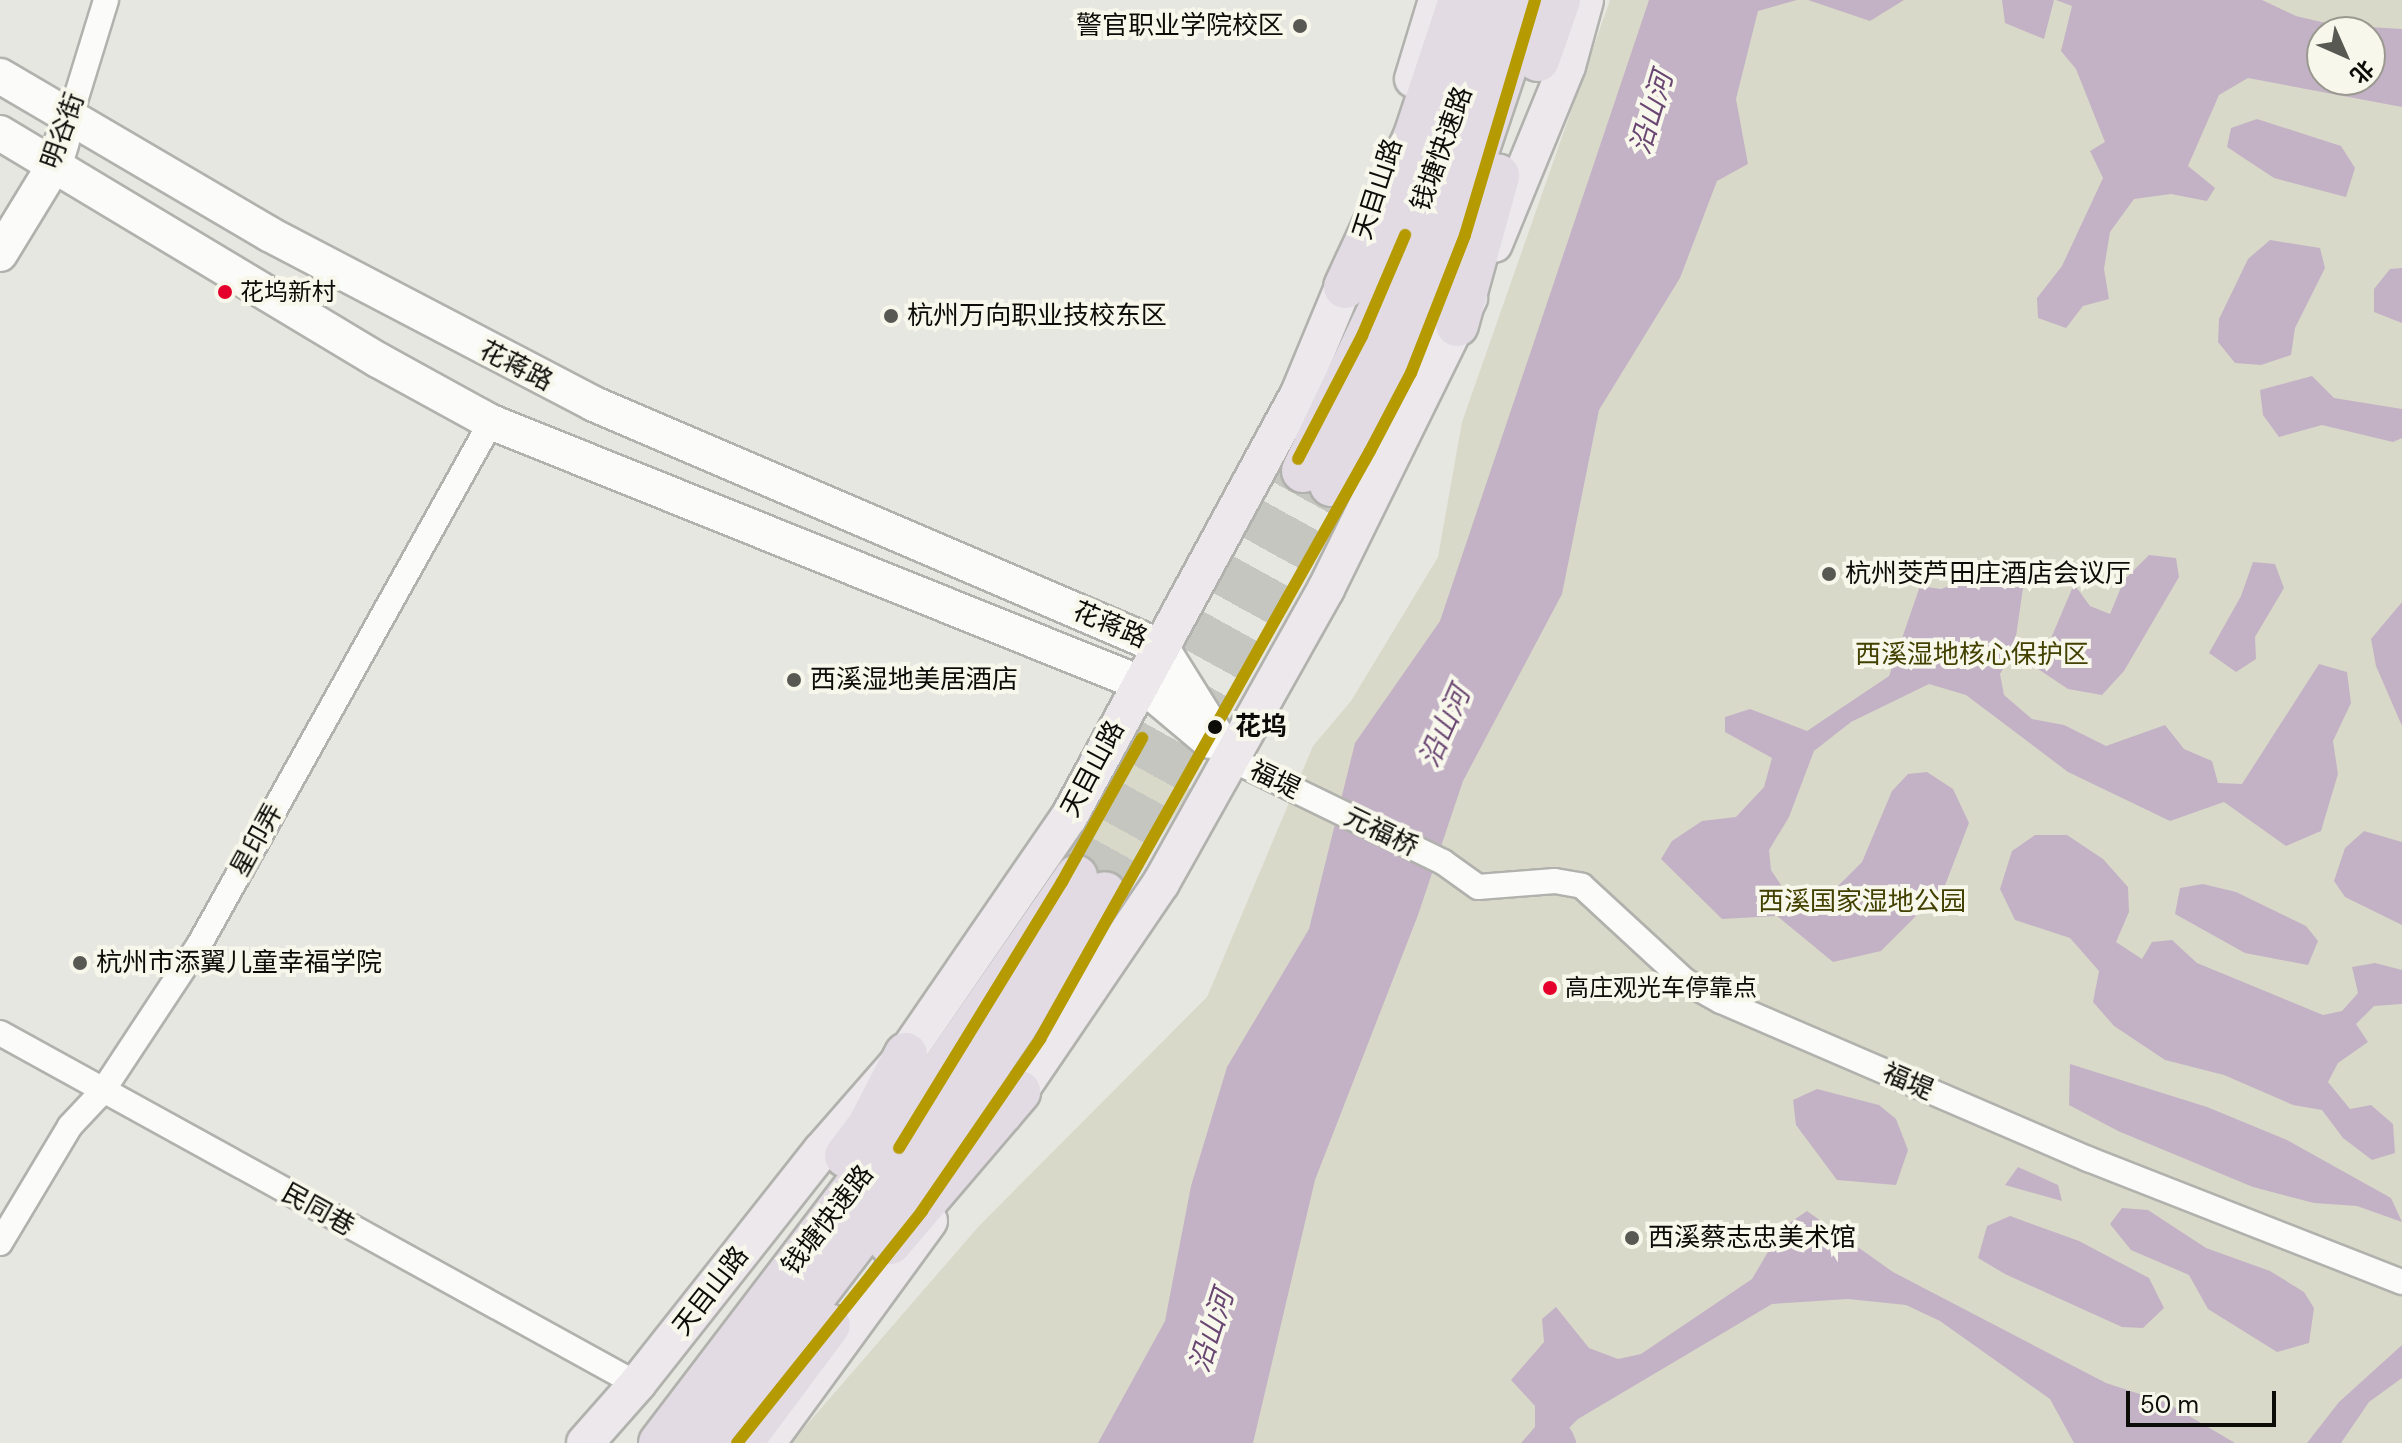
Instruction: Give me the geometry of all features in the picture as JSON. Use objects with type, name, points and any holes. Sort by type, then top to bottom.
[{"type":"highway","points":[[1345,287],[1415,136],[1460,0]]},
{"type":"highway","name":"钱塘快速路","points":[[1494,0],[1399,268],[1317,478],[1400,356],[1441,259],[1528,0]]},
{"type":"highway","points":[[1457,325],[1496,182],[1559,0]]},
{"type":"highway","name":"钱塘快速路","points":[[660,1443],[927,1092],[1091,885],[976,1085],[702,1443]]},
{"type":"highway","points":[[635,1443],[869,1125],[906,1054]]},
{"type":"highway","points":[[741,1443],[903,1227],[1019,1092]]},
{"type":"main road","name":"天目山路","points":[[585,1443],[637,1384],[822,1150],[906,1054],[1069,817],[1298,396],[1345,287],[1437,0]]},
{"type":"main road","points":[[767,1443],[1019,1092],[1161,883],[1326,589],[1457,325],[1567,66],[1585,0]]},
{"type":"street","name":"明谷街","points":[[0,254],[55,164],[106,0]]},
{"type":"street","name":"花蒋路","points":[[0,76],[71,114],[269,234],[594,404],[1161,647],[1231,759]]},
{"type":"street","name":"花蒋路","points":[[0,133],[378,360],[491,422],[1140,683],[1231,759]]},
{"type":"street","name":"星印弄","points":[[0,1243],[70,1126],[102,1092],[199,945],[491,422]]},
{"type":"street","name":"福堤","points":[[1231,759],[1319,803]]},
{"type":"street","name":"元福桥","points":[[1319,803],[1443,862]]},
{"type":"street","name":"福堤","points":[[1443,862],[1478,887],[1555,881],[1582,886],[1685,981],[1721,1001],[2088,1159],[2402,1282]]},
{"type":"street","name":"民同巷","points":[[0,1033],[102,1092],[637,1384]]},
{"type":"green space","name":"西溪国家湿地公园","points":[[1610,0],[2402,0],[2402,1443],[791,1443],[979,1226],[1207,997],[1313,746],[1351,701],[1438,557],[1462,422]]},
{"type":"green space","points":[[1128,750],[1191,789],[1123,897],[1061,858]]},
{"type":"water","name":"沿山河","points":[[1649,0],[1797,0],[1758,11],[1736,99],[1748,164],[1717,181],[1680,278],[1599,410],[1562,594],[1463,781],[1418,915],[1315,1180],[1253,1443],[1098,1443],[1165,1321],[1191,1186],[1227,1067],[1309,929],[1355,743],[1440,621]]},
{"type":"water","points":[[1808,0],[1904,0],[1870,21]]},
{"type":"water","points":[[2002,0],[2054,0],[2044,39],[2005,23]]},
{"type":"water","points":[[2056,0],[2262,0],[2306,18],[2306,89],[2248,78],[2219,95],[2188,166],[2215,188],[2207,201],[2171,194],[2134,199],[2110,232],[2104,269],[2109,299],[2083,306],[2066,328],[2038,318],[2037,298],[2062,266],[2103,178],[2090,151],[2105,142],[2076,69],[2061,51],[2072,6]]},
{"type":"water","points":[[2386,28],[2402,29],[2402,107],[2344,96],[2386,96]]},
{"type":"water","points":[[2257,119],[2341,146],[2355,168],[2346,197],[2274,178],[2227,147],[2231,128]]},
{"type":"water","points":[[2270,240],[2320,248],[2325,268],[2295,328],[2291,355],[2261,365],[2235,363],[2218,342],[2219,319],[2248,259]]},
{"type":"water","points":[[2402,268],[2402,323],[2374,312],[2374,289],[2390,269]]},
{"type":"water","points":[[2312,376],[2334,398],[2402,409],[2402,438],[2393,442],[2322,425],[2279,437],[2263,415],[2260,390]]},
{"type":"water","points":[[2149,555],[2176,558],[2179,577],[2124,671],[2102,695],[2068,689],[2038,669],[2074,584],[2090,606],[2110,614],[2124,580]]},
{"type":"water","points":[[2253,562],[2275,564],[2284,588],[2255,637],[2256,659],[2236,672],[2209,653],[2241,596]]},
{"type":"water","points":[[2004,566],[2023,588],[2014,650],[2000,674],[2004,695],[2032,719],[2064,725],[2106,746],[2165,725],[2184,749],[2212,761],[2218,783],[2242,784],[2319,664],[2347,672],[2351,703],[2333,741],[2338,774],[2321,831],[2286,846],[2224,802],[2170,821],[2068,772],[1966,695],[1929,684],[1851,722],[1814,751],[1789,817],[1769,850],[1771,870],[1785,891],[1813,899],[1835,889],[1862,862],[1892,791],[1908,774],[1927,772],[1953,789],[1969,823],[1944,888],[1881,951],[1833,962],[1777,916],[1722,919],[1661,859],[1672,841],[1702,821],[1736,817],[1764,787],[1772,758],[1725,732],[1725,717],[1750,709],[1807,731],[1889,676],[1920,586],[1941,589]]},
{"type":"water","points":[[2402,602],[2402,726],[2376,666],[2371,639]]},
{"type":"water","points":[[2364,831],[2402,842],[2402,925],[2345,897],[2334,881],[2345,848]]},
{"type":"water","points":[[2035,835],[2067,835],[2103,859],[2128,887],[2129,912],[2116,942],[2142,959],[2152,942],[2172,940],[2197,963],[2323,1015],[2342,1011],[2358,993],[2352,967],[2375,963],[2402,970],[2402,1004],[2374,1006],[2356,1024],[2368,1042],[2338,1063],[2328,1082],[2350,1109],[2371,1105],[2393,1124],[2395,1153],[2372,1160],[2343,1138],[2322,1110],[2293,1105],[2224,1075],[2165,1060],[2114,1026],[2093,1002],[2099,971],[2070,938],[2015,920],[2000,889],[2012,851]]},
{"type":"water","points":[[2203,884],[2236,892],[2306,926],[2318,941],[2308,965],[2245,953],[2175,914],[2180,888]]},
{"type":"water","points":[[2070,1064],[2207,1107],[2287,1140],[2391,1198],[2402,1222],[2357,1206],[2314,1203],[2253,1187],[2118,1131],[2069,1105]]},
{"type":"water","points":[[1817,1089],[1879,1105],[1896,1119],[1908,1150],[1896,1185],[1837,1180],[1796,1125],[1793,1100]]},
{"type":"water","points":[[2018,1167],[2058,1185],[2062,1201],[2005,1185]]},
{"type":"water","points":[[2122,1208],[2148,1210],[2206,1248],[2270,1271],[2304,1292],[2314,1308],[2309,1343],[2277,1352],[2208,1309],[2189,1275],[2131,1250],[2110,1224]]},
{"type":"water","points":[[1807,1211],[1893,1272],[2106,1383],[2167,1403],[2235,1443],[2074,1443],[2050,1399],[1940,1321],[1906,1305],[1848,1299],[1772,1304],[1578,1419],[1554,1443],[1521,1443],[1535,1427],[1535,1406],[1511,1380],[1544,1342],[1542,1319],[1556,1307],[1589,1348],[1618,1359],[1641,1354],[1752,1279],[1782,1228]]},
{"type":"water","points":[[2010,1216],[2079,1241],[2149,1278],[2164,1308],[2143,1328],[2122,1327],[2005,1274],[1978,1258],[1987,1226]]},
{"type":"water","points":[[2402,1345],[2402,1378],[2369,1402],[2341,1443],[2307,1443],[2339,1402]]},
{"type":"waterway","points":[[1562,1436],[1565,1443]]},
{"type":"tunnel","points":[[1076,877],[1303,471]]},
{"type":"tunnel","points":[[1105,893],[1331,485]]},
{"type":"transit line","points":[[737,1443],[922,1211],[1040,1039],[1370,451],[1411,373],[1465,235],[1535,0]]},
{"type":"transit line","points":[[1298,459],[1362,336],[1405,235]]},
{"type":"transit line","points":[[899,1148],[1062,882],[1142,738]]},
{"type":"place","name":"警官职业学院校区","points":[[1300,26]]},
{"type":"place","name":"花坞新村","points":[[225,292]]},
{"type":"place","name":"杭州万向职业技校东区","points":[[891,316]]},
{"type":"place","name":"杭州茭芦田庄酒店会议厅","points":[[1829,574]]},
{"type":"place","name":"西溪湿地美居酒店","points":[[794,680]]},
{"type":"place","name":"花坞","points":[[1215,727]]},
{"type":"place","name":"杭州市添翼儿童幸福学院","points":[[80,963]]},
{"type":"place","name":"高庄观光车停靠点","points":[[1550,988]]},
{"type":"place","name":"西溪蔡志忠美术馆","points":[[1632,1238]]},
{"type":"park label","name":"西溪湿地核心保护区","points":[[1972,655]]}]
